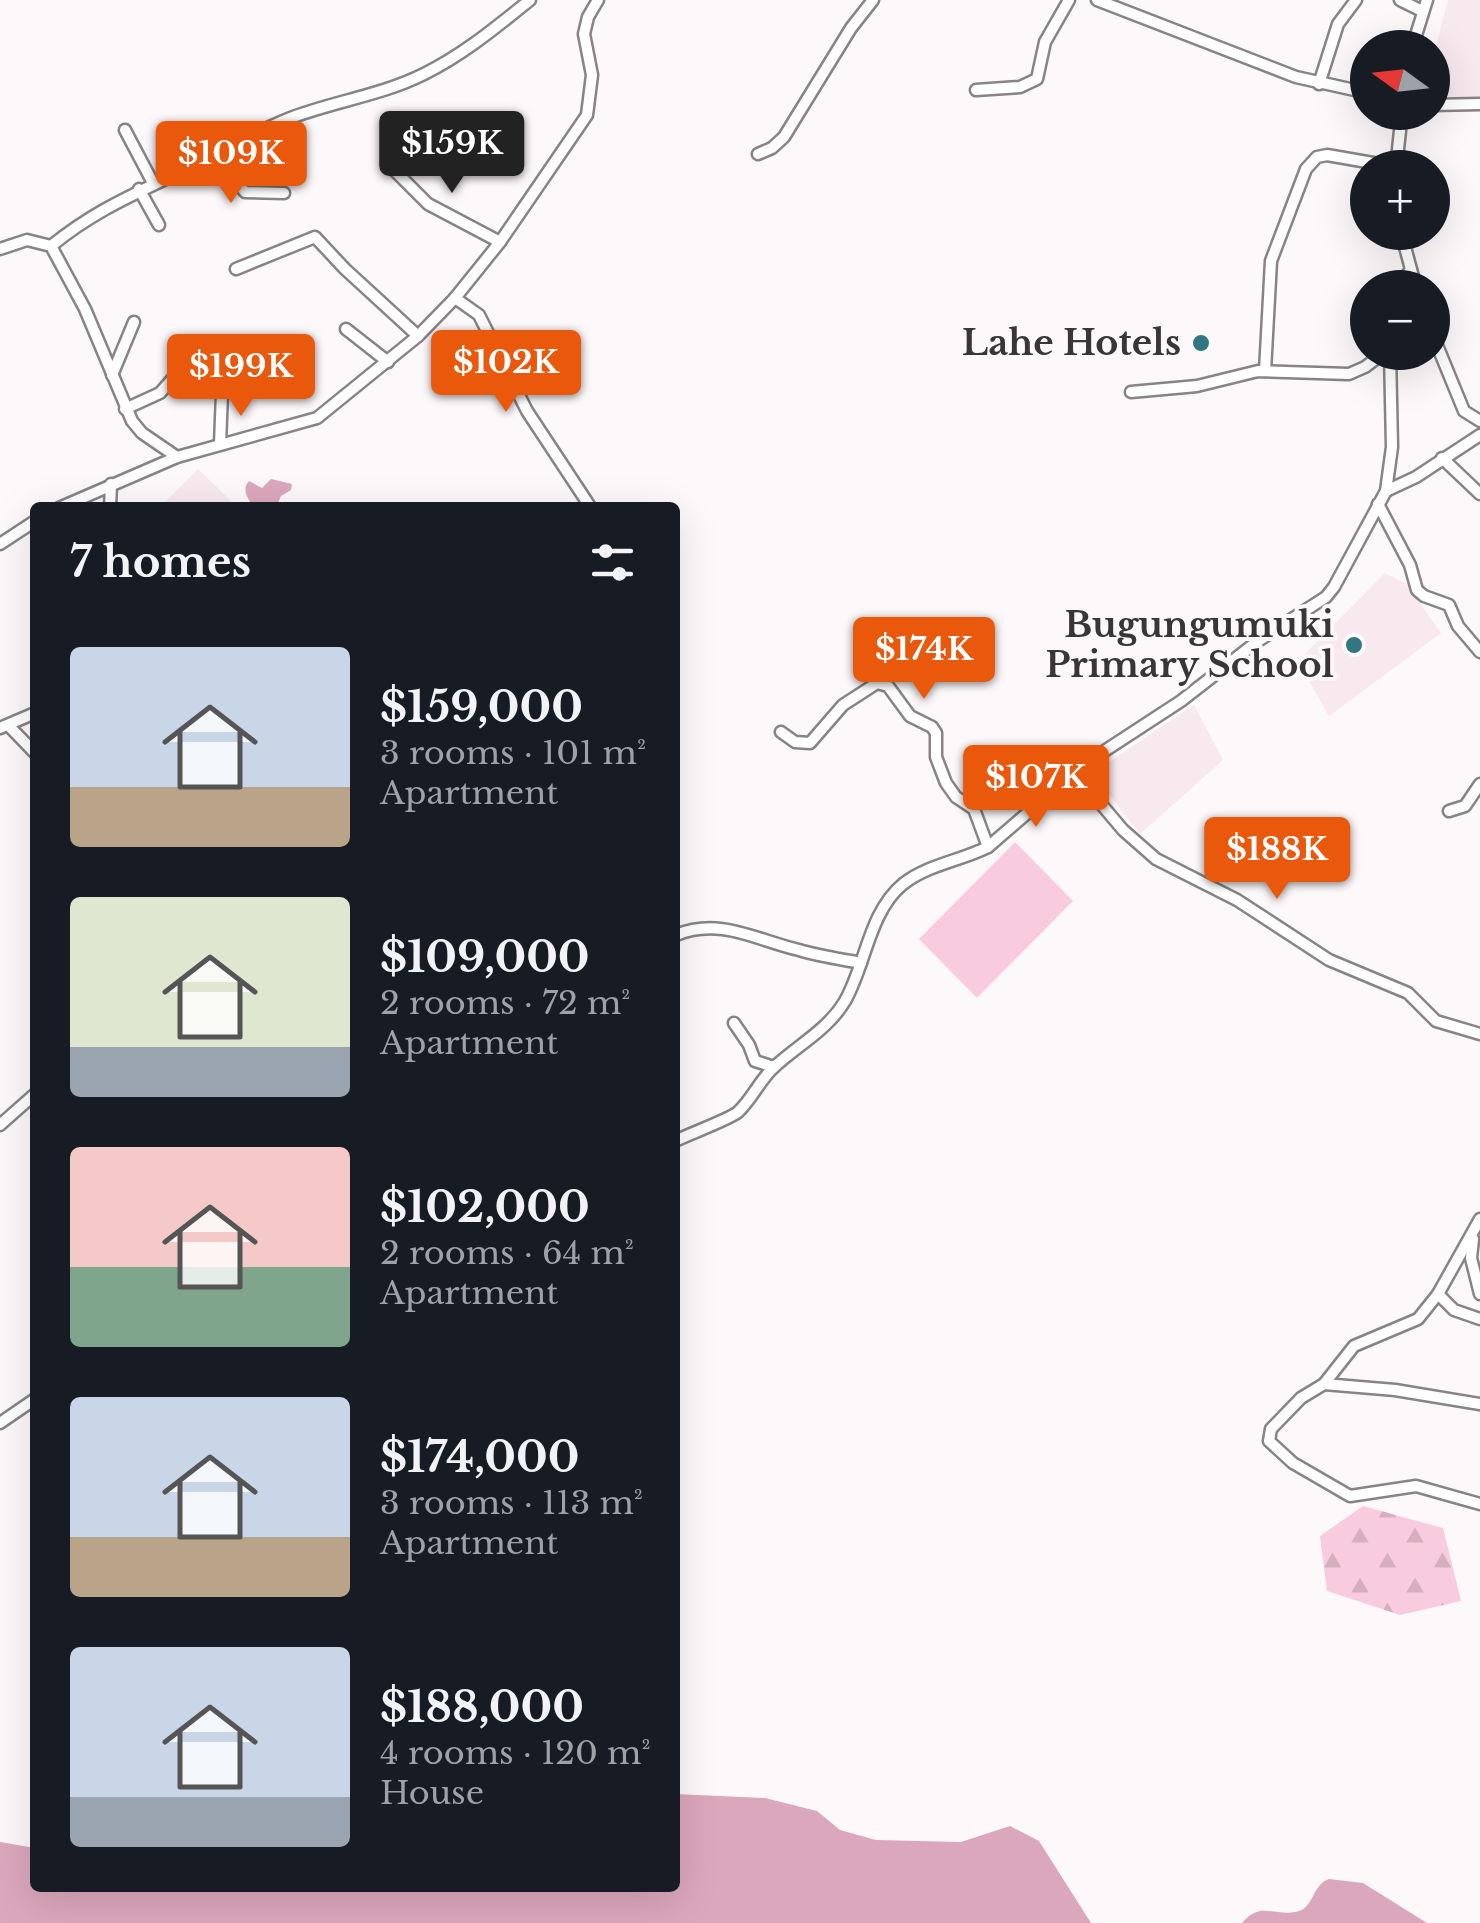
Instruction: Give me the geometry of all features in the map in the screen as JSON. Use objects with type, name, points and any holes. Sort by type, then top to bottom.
[{"type":"street","points":[[51,246],[99,211],[139,189],[294,117],[366,97],[422,75],[475,45],[530,0]]},
{"type":"street","points":[[72,502],[178,456],[317,418],[418,336],[500,242],[587,115],[592,75],[584,34],[598,0]]},
{"type":"street","points":[[758,154],[784,137],[851,28],[873,0]]},
{"type":"street","points":[[976,90],[1020,87],[1037,79],[1045,42],[1069,0]]},
{"type":"street","points":[[1098,0],[1319,84],[1350,89]]},
{"type":"street","points":[[1319,84],[1338,24],[1356,0]]},
{"type":"street","points":[[1400,0],[1425,6],[1418,30]]},
{"type":"street","points":[[1450,105],[1480,104]]},
{"type":"street","points":[[125,130],[153,183]]},
{"type":"street","points":[[216,154],[245,192],[284,193]]},
{"type":"street","points":[[1265,371],[1271,261],[1306,168],[1317,157],[1326,155],[1350,159]]},
{"type":"street","points":[[391,167],[428,204],[500,242]]},
{"type":"street","points":[[139,189],[159,225]]},
{"type":"street","points":[[236,270],[316,237],[418,336]]},
{"type":"street","points":[[0,249],[27,240],[51,246],[85,309],[126,409],[142,432],[178,456]]},
{"type":"street","points":[[1406,250],[1411,270]]},
{"type":"street","points":[[455,298],[479,316],[527,411],[587,502]]},
{"type":"street","points":[[112,376],[134,322]]},
{"type":"street","points":[[346,328],[388,362]]},
{"type":"street","points":[[126,409],[164,390],[182,368]]},
{"type":"street","points":[[1131,392],[1197,386],[1243,373],[1349,374],[1360,370]]},
{"type":"street","points":[[680,1139],[734,1114],[774,1067],[820,1032],[836,1014],[888,901],[902,886],[943,862],[988,847],[1074,772],[1181,702],[1258,641],[1326,597],[1341,578],[1386,491],[1392,447],[1388,370]]},
{"type":"street","points":[[1447,370],[1464,411],[1480,420]]},
{"type":"street","points":[[220,444],[222,393]]},
{"type":"street","points":[[1386,491],[1480,435]]},
{"type":"street","points":[[1442,458],[1480,494]]},
{"type":"street","points":[[110,484],[110,502]]},
{"type":"street","points":[[1378,504],[1410,565],[1417,590],[1448,605],[1458,626],[1480,652]]},
{"type":"street","points":[[0,544],[30,524]]},
{"type":"street","points":[[781,732],[795,742],[810,743],[843,706],[878,684],[888,686],[910,716],[936,732],[936,757],[946,783],[974,809],[988,847]]},
{"type":"street","points":[[30,715],[4,727],[30,749]]},
{"type":"street","points":[[1074,772],[1123,830],[1156,858],[1238,900],[1329,960],[1408,993],[1436,1021],[1480,1034]]},
{"type":"street","points":[[1450,811],[1465,806],[1480,784]]},
{"type":"street","points":[[680,934],[699,928],[731,929],[799,950],[861,962]]},
{"type":"street","points":[[734,1023],[755,1061],[774,1067]]},
{"type":"street","points":[[0,1126],[30,1099]]},
{"type":"street","points":[[1478,1224],[1471,1258],[1480,1294]]},
{"type":"street","points":[[1478,1224],[1438,1294],[1412,1323],[1354,1346],[1324,1384],[1301,1398],[1269,1433],[1273,1447],[1293,1463],[1350,1496],[1416,1486],[1480,1504]]},
{"type":"street","points":[[1438,1294],[1454,1310],[1480,1318]]},
{"type":"street","points":[[1324,1384],[1480,1404]]},
{"type":"street","points":[[0,1422],[30,1401]]},
{"type":"shaded area","points":[[1448,0],[1480,0],[1480,103],[1450,97],[1450,30],[1440,30]]},
{"type":"shaded area","points":[[198,469],[232,502],[165,502]]},
{"type":"shaded area","points":[[271,479],[292,484],[278,502],[250,502],[246,494],[249,481],[262,488]]},
{"type":"shaded area","points":[[1385,573],[1406,584],[1441,633],[1329,716],[1298,661]]},
{"type":"shaded area","points":[[1194,705],[1223,760],[1140,834],[1093,773]]},
{"type":"shaded area","points":[[680,1794],[765,1798],[817,1811],[840,1830],[876,1840],[961,1842],[1010,1826],[1039,1841],[1091,1923],[0,1923],[0,1842],[30,1847],[30,1892],[680,1892]]},
{"type":"shaded area","points":[[1329,1879],[1363,1883],[1427,1923],[1242,1923],[1261,1911],[1301,1910]]},
{"type":"green space","points":[[1015,842],[1073,901],[977,998],[919,939]]},
{"type":"green space","points":[[1363,1506],[1443,1528],[1461,1601],[1400,1615],[1327,1591],[1320,1536]]},
{"type":"place","name":"Lahe Hotels","points":[[1201,343]]},
{"type":"place","name":"Bugungumuki Primary School","points":[[1354,645]]}]
